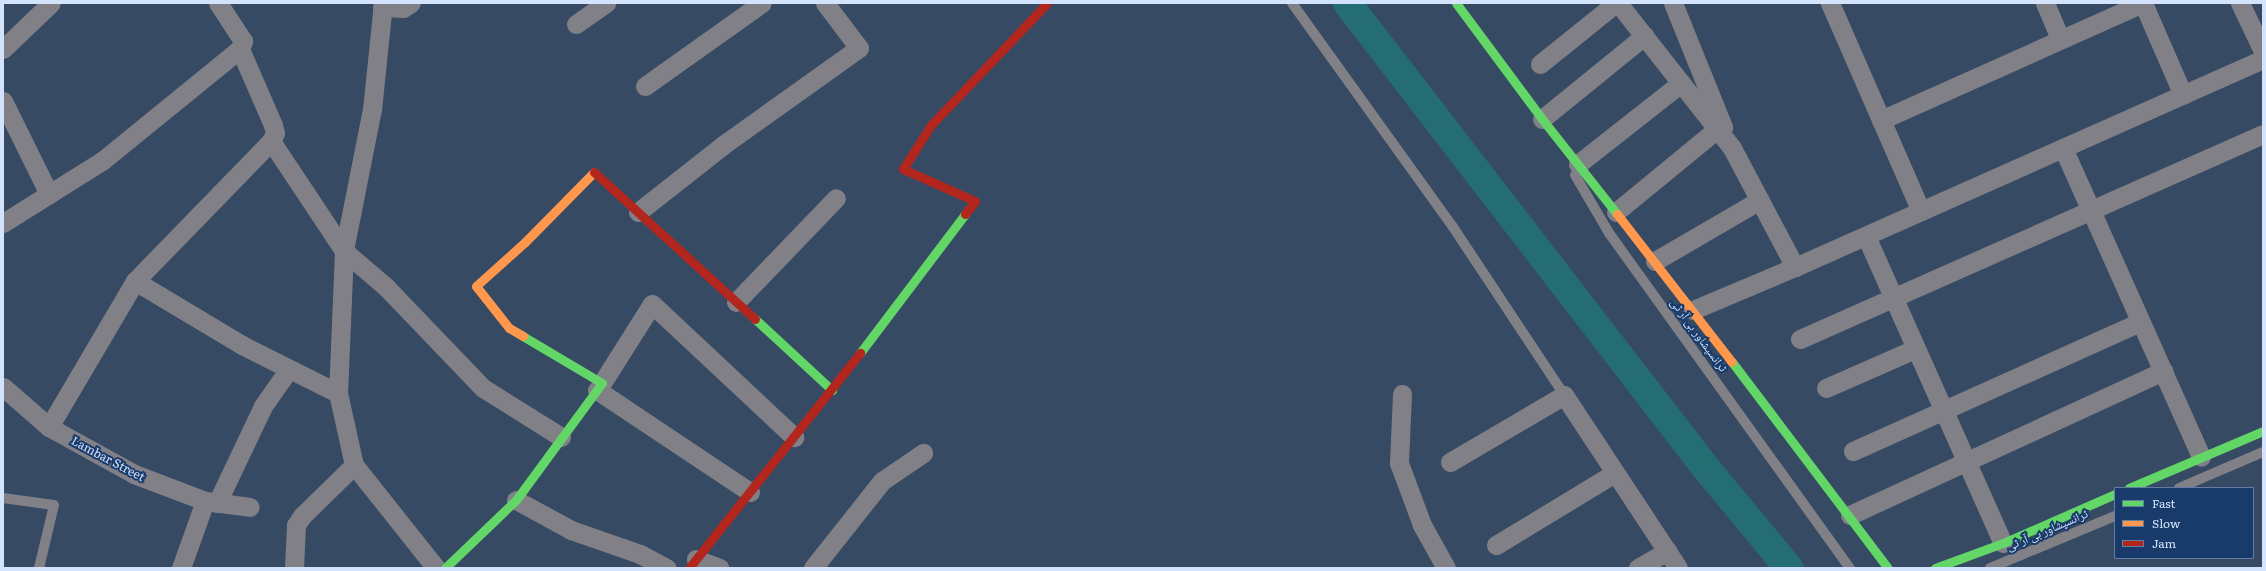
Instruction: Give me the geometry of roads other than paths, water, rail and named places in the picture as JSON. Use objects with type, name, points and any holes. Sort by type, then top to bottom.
[{"type":"street","points":[[3,49],[51,3]]},
{"type":"street","points":[[3,224],[102,161],[240,49],[243,41],[218,3]]},
{"type":"street","points":[[411,3],[403,8],[383,5],[372,109],[344,251],[338,394],[354,465],[436,568]]},
{"type":"street","points":[[576,24],[606,3]]},
{"type":"street","points":[[645,86],[762,3]]},
{"type":"street","points":[[638,212],[723,145],[859,48],[825,3]]},
{"type":"street","points":[[719,568],[693,563],[832,390],[975,201],[903,169],[931,125],[1048,3]]},
{"type":"street","points":[[1456,3],[1542,119],[1655,261],[1850,514],[1888,568]]},
{"type":"street","points":[[1540,64],[1617,3],[1732,148]]},
{"type":"street","points":[[1673,3],[1732,148],[1795,268]]},
{"type":"street","points":[[1830,3],[1921,211]]},
{"type":"street","points":[[2045,3],[2060,39]]},
{"type":"street","points":[[1881,120],[2143,3],[2183,95]]},
{"type":"street","points":[[2240,3],[2263,51]]},
{"type":"street","points":[[1542,119],[1644,36]]},
{"type":"street","points":[[49,427],[135,281],[271,141],[275,133],[273,125],[240,49]]},
{"type":"street","points":[[1693,310],[1795,268],[2263,59]]},
{"type":"street","points":[[1578,164],[1681,83]]},
{"type":"street","points":[[3,101],[49,194]]},
{"type":"street","points":[[1616,212],[1717,129]]},
{"type":"street","points":[[1800,339],[2090,209],[2263,134]]},
{"type":"street","points":[[271,141],[344,251],[386,287],[483,388],[561,437]]},
{"type":"street","points":[[2063,148],[2201,457]]},
{"type":"street","points":[[750,492],[599,386],[509,328],[476,286],[525,242],[595,171],[832,390]]},
{"type":"street","points":[[736,302],[836,198]]},
{"type":"street","points":[[1655,261],[1760,200]]},
{"type":"street","points":[[1866,236],[1914,349],[2003,543]]},
{"type":"street","points":[[135,281],[242,345],[338,394]]},
{"type":"street","points":[[445,568],[516,500],[599,386],[652,304],[794,437]]},
{"type":"street","points":[[1853,451],[2140,322]]},
{"type":"street","points":[[1826,388],[1914,349]]},
{"type":"street","points":[[181,568],[211,502],[263,406],[289,369]]},
{"type":"street","points":[[1850,514],[2163,371]]},
{"type":"street","name":"Lambar Street","points":[[3,389],[49,427],[134,474],[211,502],[250,507]]},
{"type":"street","points":[[1402,394],[1399,463],[1422,525],[1446,568]]},
{"type":"street","points":[[1450,462],[1564,395],[1678,568]]},
{"type":"street","points":[[2131,487],[2263,431]]},
{"type":"street","points":[[813,568],[882,481],[923,453]]},
{"type":"street","points":[[294,568],[296,524],[302,516],[354,465]]},
{"type":"street","points":[[1496,545],[1614,473]]},
{"type":"street","points":[[1935,568],[2003,543],[2114,494]]},
{"type":"street","points":[[516,500],[571,530],[640,554],[666,568]]},
{"type":"street","points":[[1638,568],[1667,551]]},
{"type":"lane","points":[[1292,3],[1453,227],[1564,395]]},
{"type":"lane","name":"ٹرانسپشاور بی آر ٹی","points":[[1542,119],[1609,234],[1848,564],[1859,568]]},
{"type":"lane","points":[[2181,487],[2263,452]]},
{"type":"lane","points":[[3,498],[54,505],[39,568]]},
{"type":"lane","name":"ٹرانسپشاور بی آر ٹی","points":[[1990,568],[2114,516]]},
{"type":"waterway","points":[[1347,3],[1705,467],[1789,568]]}]
